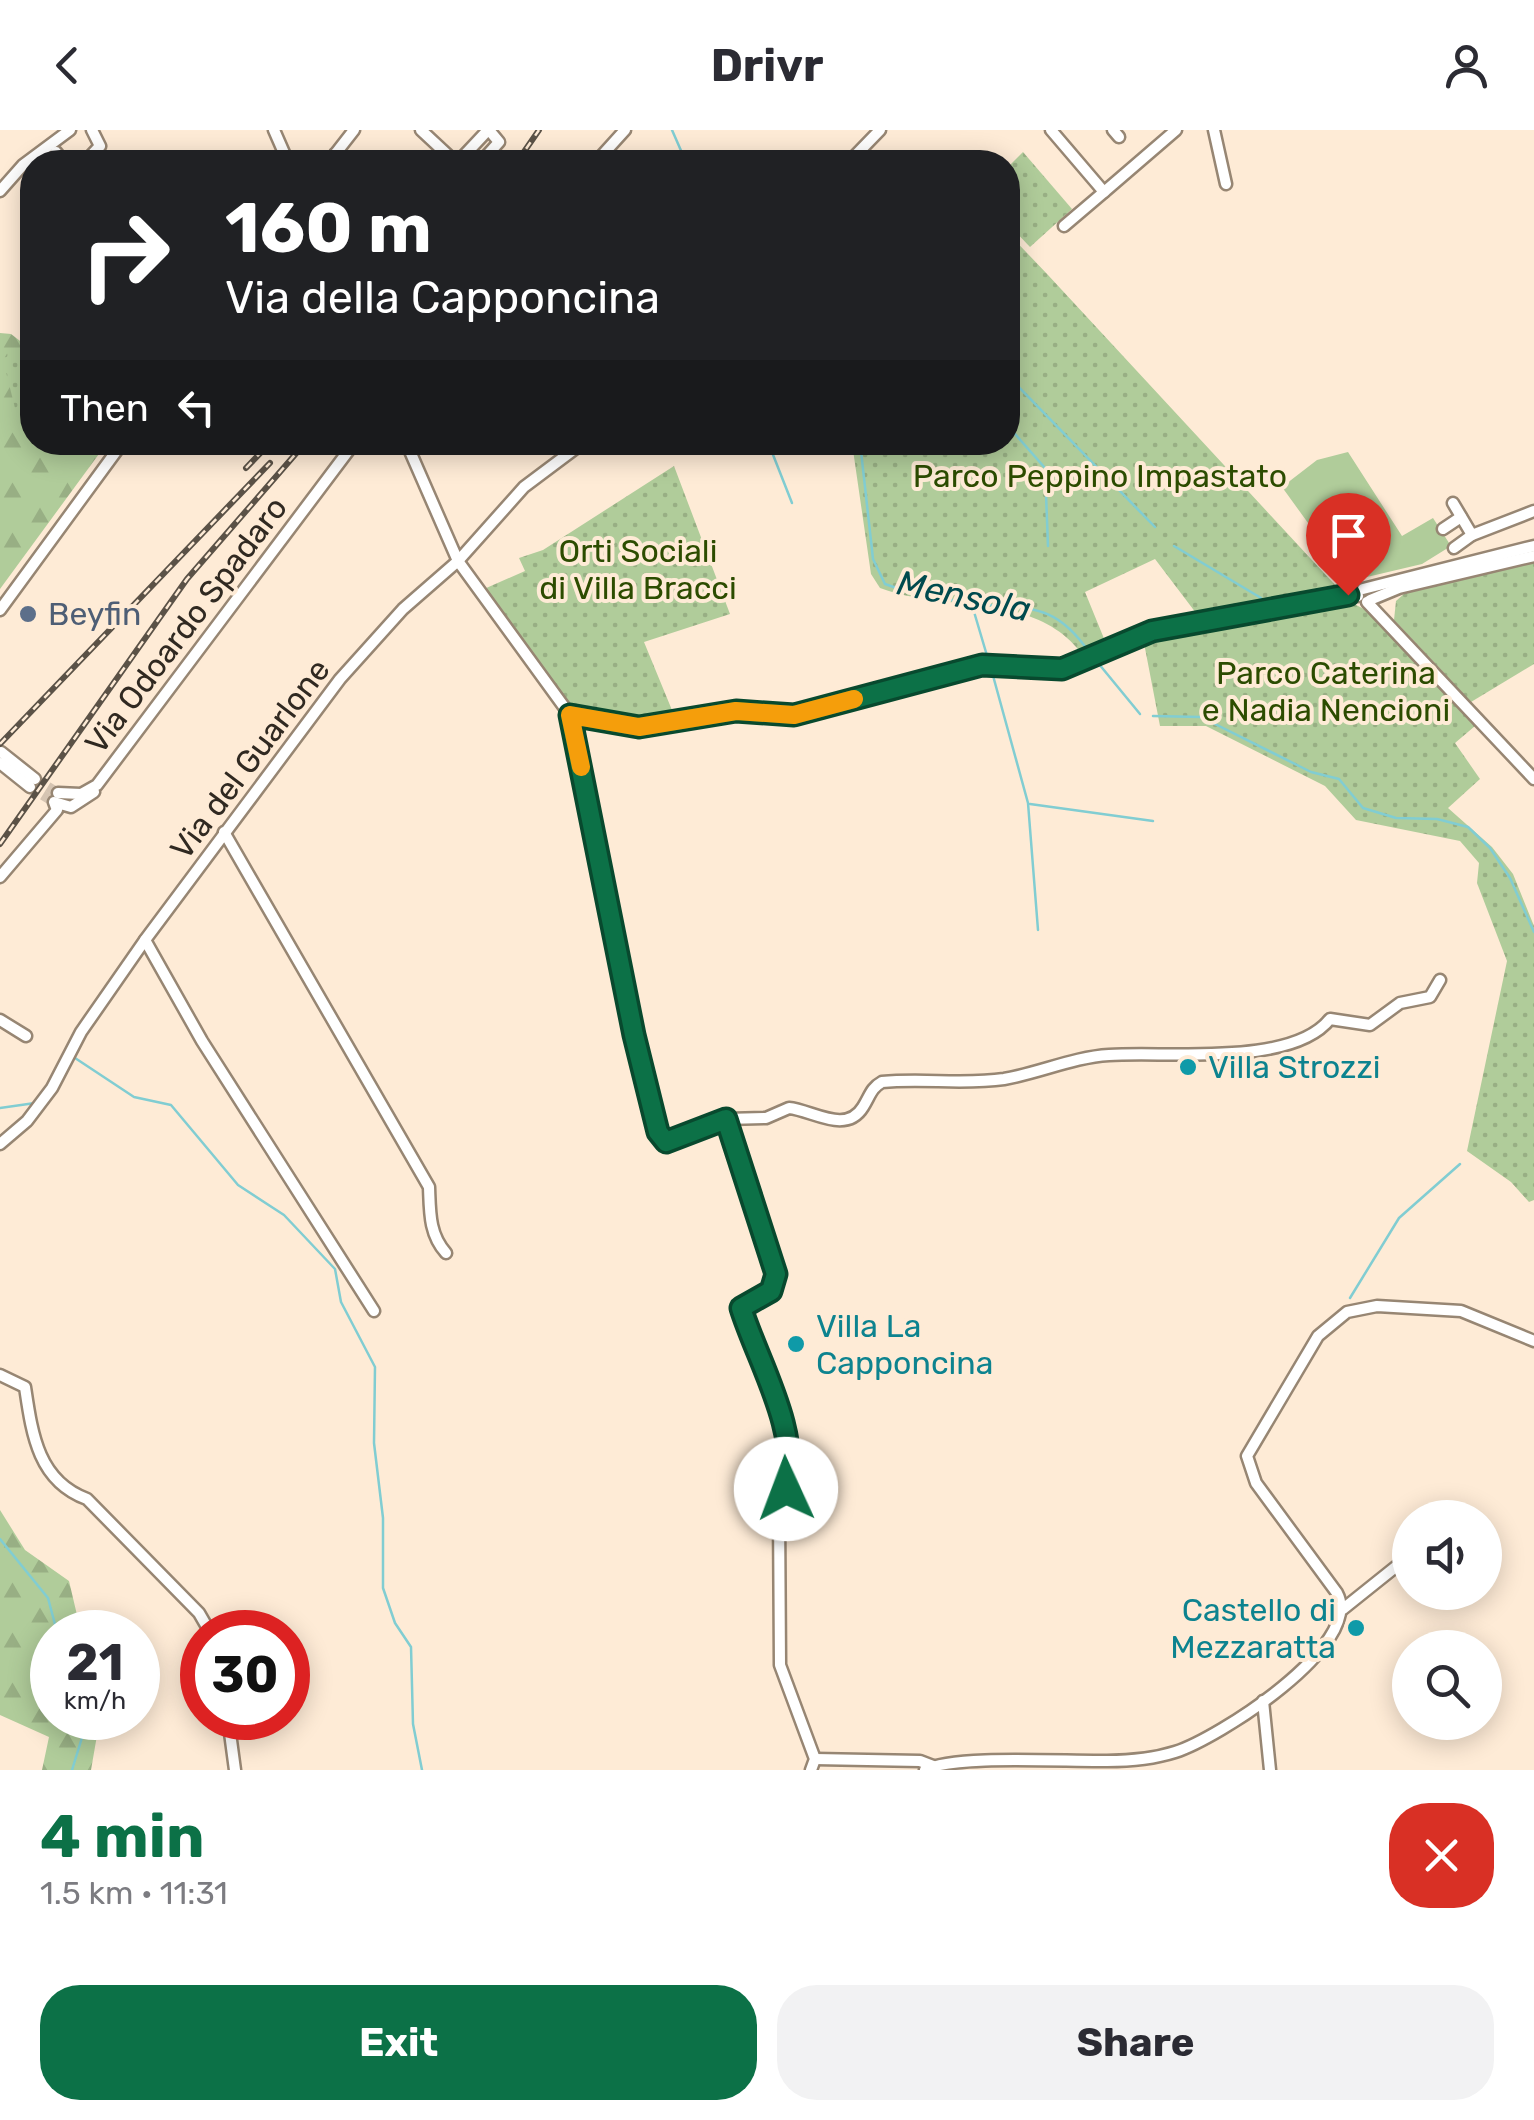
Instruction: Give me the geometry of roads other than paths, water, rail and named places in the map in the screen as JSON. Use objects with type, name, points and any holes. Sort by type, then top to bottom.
[{"type":"street","points":[[44,130],[57,150]]},
{"type":"street","points":[[50,150],[70,130]]},
{"type":"street","points":[[338,150],[354,130]]},
{"type":"street","points":[[421,130],[444,150]]},
{"type":"street","points":[[471,150],[489,130],[499,142],[492,150]]},
{"type":"street","points":[[607,150],[625,130]]},
{"type":"street","points":[[861,150],[880,130]]},
{"type":"street","points":[[1051,130],[1104,192]]},
{"type":"street","points":[[1064,226],[1176,130]]},
{"type":"street","points":[[1214,130],[1226,184]]},
{"type":"street","points":[[0,191],[20,168]]},
{"type":"street","points":[[0,610],[113,455]]},
{"type":"street","name":"Via Odoardo Spadaro","points":[[74,801],[89,798],[346,455]]},
{"type":"street","points":[[412,455],[458,561],[570,715],[634,1035],[658,1132],[666,1142],[726,1119],[766,1118],[789,1108],[819,1118],[844,1120],[861,1111],[873,1087],[882,1082],[974,1082],[1104,1055],[1242,1052],[1298,1042],[1319,1032],[1330,1019],[1370,1025],[1400,1003],[1430,997],[1440,980]]},
{"type":"street","name":"Via del Guarlone","points":[[0,1144],[27,1121],[70,1056],[81,1032],[145,940],[340,678],[403,609],[458,561],[524,486],[566,455]]},
{"type":"street","points":[[1453,503],[1472,535]]},
{"type":"street","points":[[1454,548],[1472,535],[1534,511]]},
{"type":"street","points":[[1443,530],[1462,518]]},
{"type":"street","points":[[1364,597],[1534,546]]},
{"type":"street","points":[[570,715],[639,727],[736,711],[794,715],[982,665],[1054,671],[1152,631],[1329,596],[1364,597],[1534,556]]},
{"type":"street","points":[[1364,597],[1534,779]]},
{"type":"street","points":[[1,757],[32,783]]},
{"type":"street","points":[[0,876],[28,838],[57,810],[56,798],[74,801]]},
{"type":"street","points":[[28,838],[74,801]]},
{"type":"street","points":[[224,832],[429,1187],[430,1220],[436,1243],[446,1253]]},
{"type":"street","points":[[145,940],[202,1041],[374,1310]]},
{"type":"street","points":[[0,1020],[26,1036]]},
{"type":"street","points":[[726,1119],[778,1281],[771,1291],[741,1308],[776,1401],[790,1465],[779,1510],[780,1665],[813,1765],[920,1761],[929,1768],[1154,1756],[1202,1741],[1263,1701],[1330,1641],[1343,1609],[1392,1570]]},
{"type":"street","points":[[1343,1609],[1327,1579],[1256,1483],[1247,1456],[1318,1336],[1346,1312],[1378,1306],[1481,1316],[1534,1341]]},
{"type":"street","points":[[0,1376],[26,1387],[34,1449],[66,1491],[87,1499],[195,1610]]},
{"type":"street","points":[[1263,1701],[1270,1770]]},
{"type":"street","points":[[231,1740],[235,1770]]},
{"type":"waterway","name":"Mensola","points":[[672,130],[681,150]]},
{"type":"waterway","points":[[1020,388],[1155,527]]},
{"type":"waterway","points":[[1020,440],[1045,468],[1048,546]]},
{"type":"waterway","points":[[773,455],[792,503]]},
{"type":"waterway","name":"Mensola","points":[[861,455],[873,559],[885,584],[938,598],[1036,610],[1062,623],[1089,652]]},
{"type":"waterway","points":[[1174,546],[1261,598]]},
{"type":"waterway","points":[[972,605],[988,659]]},
{"type":"waterway","name":"Mensola","points":[[1094,658],[1140,714]]},
{"type":"waterway","points":[[992,672],[1028,803],[1038,930]]},
{"type":"waterway","name":"Mensola","points":[[1153,716],[1201,717],[1311,772],[1339,779],[1363,808],[1396,818],[1437,819],[1468,827],[1490,848],[1510,878],[1534,932]]},
{"type":"waterway","points":[[1030,804],[1153,821]]},
{"type":"waterway","points":[[72,1056],[134,1097],[171,1105],[238,1185],[284,1215],[335,1269],[341,1302],[375,1367],[374,1443],[383,1518],[383,1588],[395,1623],[411,1647],[413,1724],[422,1770]]},
{"type":"waterway","points":[[0,1108],[35,1103]]},
{"type":"waterway","points":[[1350,1298],[1399,1218],[1460,1164]]},
{"type":"waterway","points":[[0,1539],[48,1598],[51,1610]]},
{"type":"waterway","points":[[72,1770],[81,1740]]},
{"type":"tunnel","points":[[35,779],[58,793]]},
{"type":"tunnel","points":[[30,787],[54,802]]},
{"type":"railway","points":[[525,150],[539,130]]},
{"type":"railway","points":[[246,468],[258,455]]},
{"type":"railway","points":[[0,844],[187,579],[295,455]]},
{"type":"railway","points":[[0,744],[270,463]]},
{"type":"place","name":"Beyfin","points":[[28,614]]},
{"type":"place","name":"Villa Strozzi","points":[[1188,1067]]},
{"type":"place","name":"Villa La Capponcina","points":[[796,1344]]},
{"type":"place","name":"Castello di Mezzaratta","points":[[1356,1628]]},
{"type":"park label","name":"Parco Peppino Impastato","points":[[1100,476]]},
{"type":"park label","name":"Orti Sociali di Villa Bracci","points":[[638,570]]},
{"type":"park label","name":"Parco Caterina e Nadia Nencioni","points":[[1326,692]]}]
